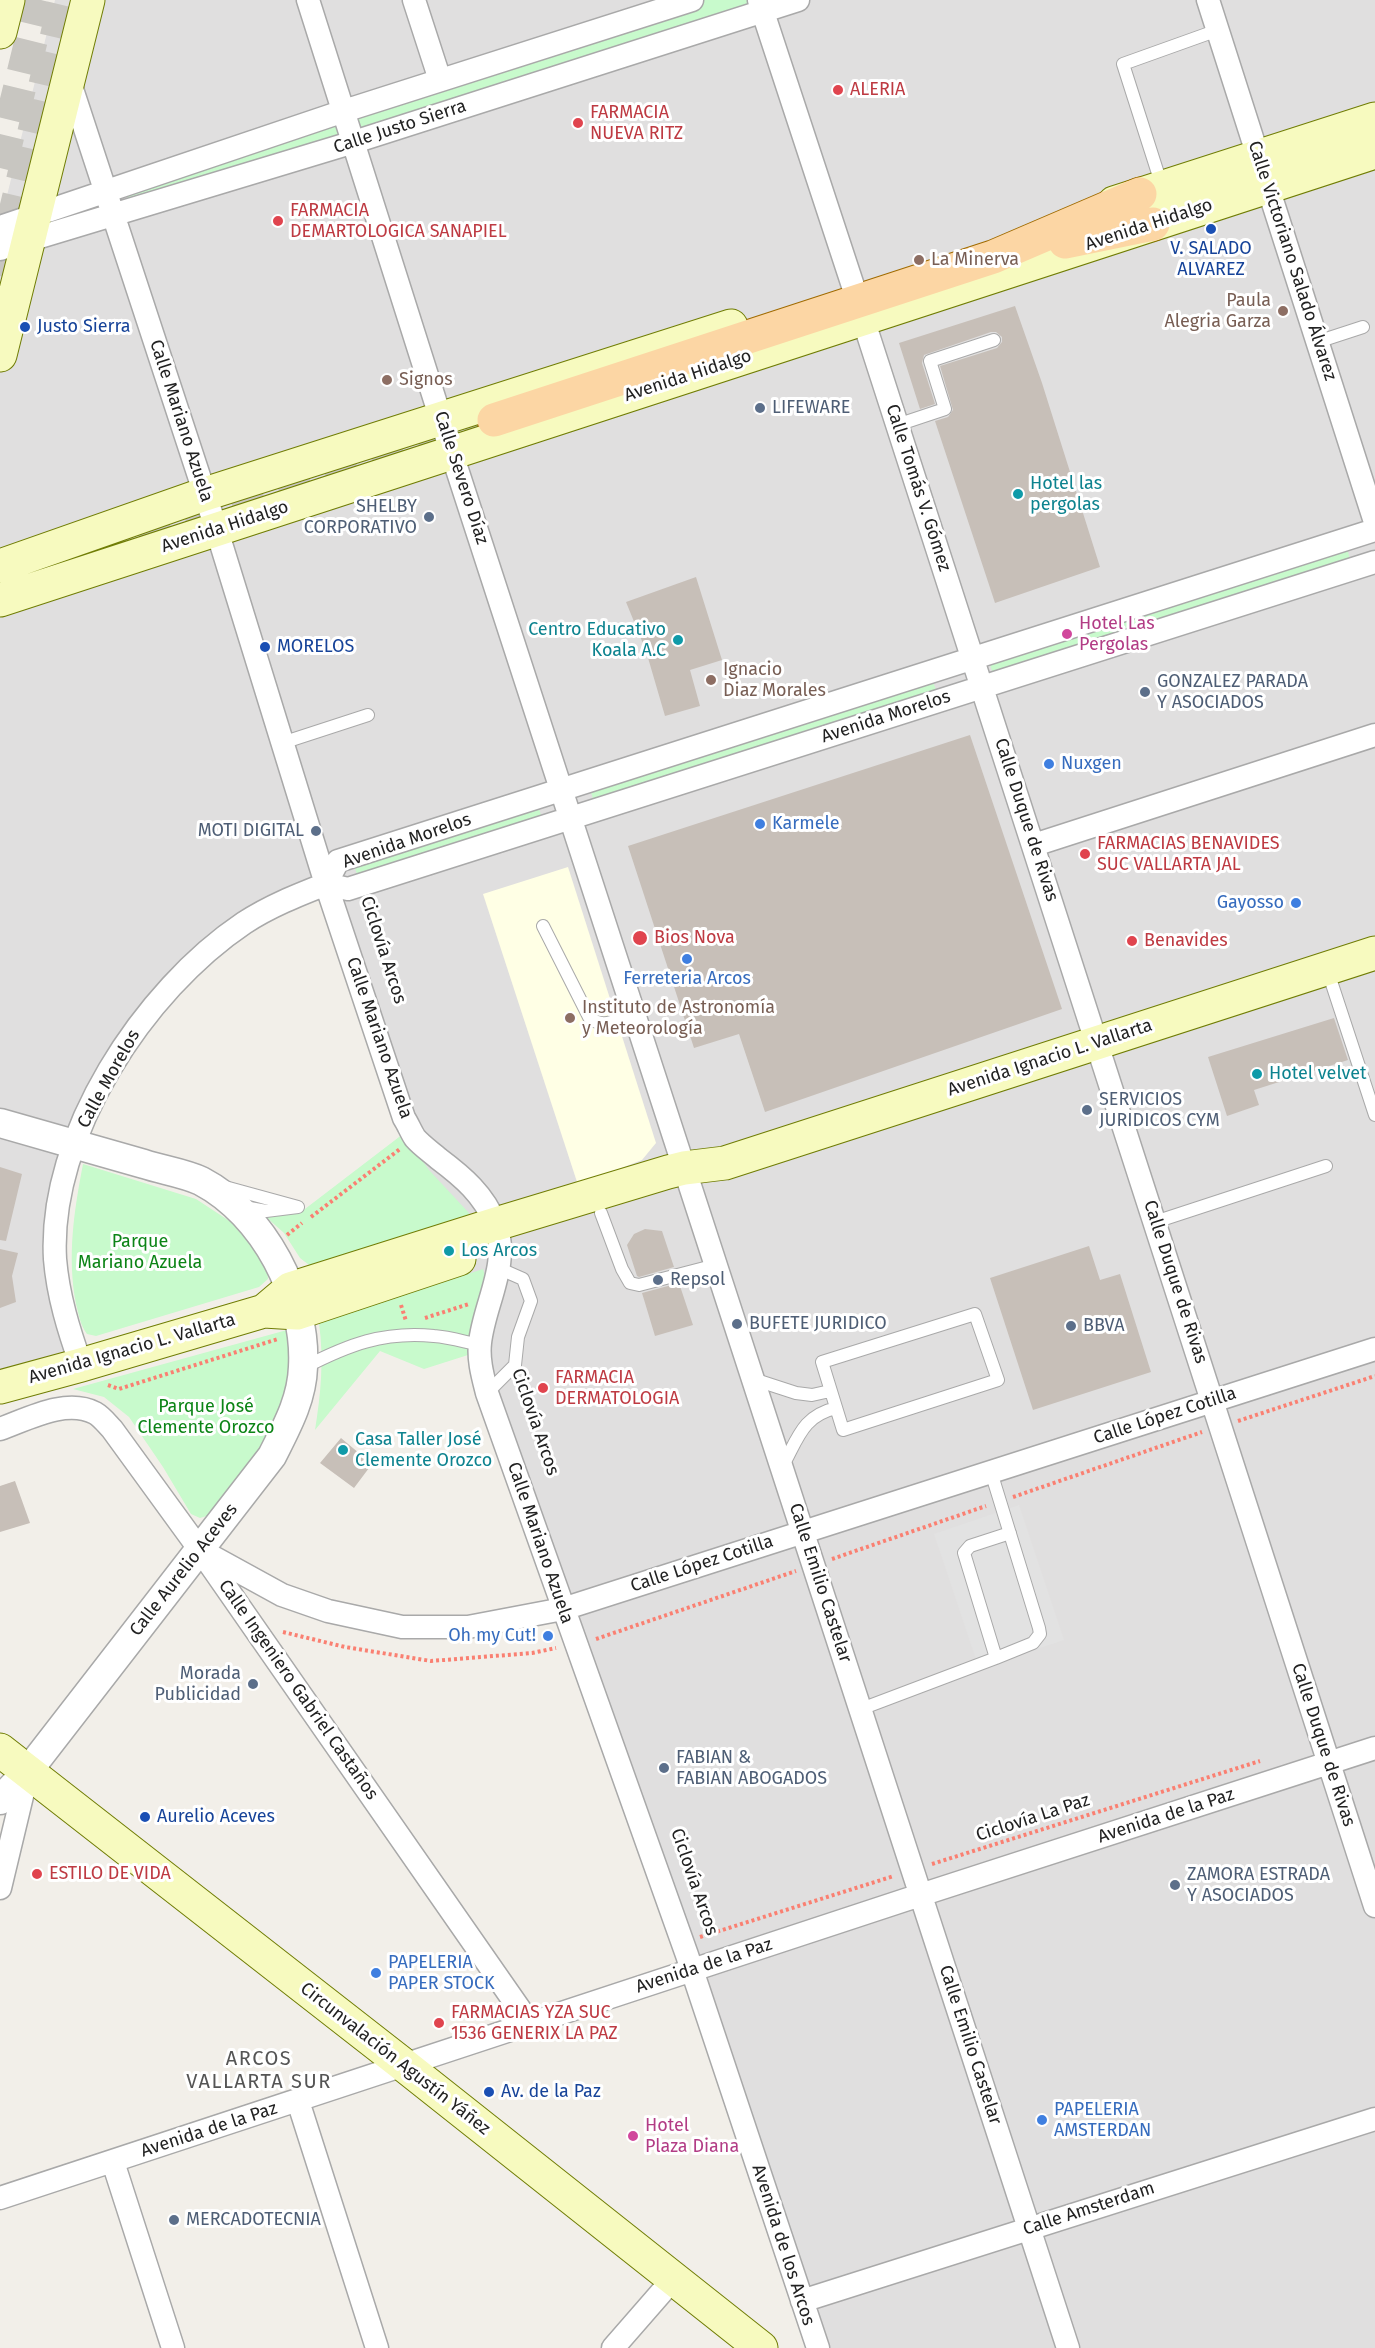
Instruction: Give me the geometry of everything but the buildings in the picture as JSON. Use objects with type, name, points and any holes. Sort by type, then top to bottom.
[{"type":"main road","points":[[0,32],[8,0]]},
{"type":"main road","points":[[0,355],[15,233],[68,76],[88,0]]},
{"type":"main road","name":"Avenida Hidalgo","points":[[0,600],[1153,224],[1375,119]]},
{"type":"main road","name":"Avenida Hidalgo","points":[[0,566],[205,494],[1151,191],[1375,152]]},
{"type":"main road","points":[[494,420],[993,257],[1151,191]]},
{"type":"main road","points":[[993,257],[1153,224]]},
{"type":"main road","name":"Avenida Ignacio L. Vallarta","points":[[498,1246],[725,1163],[1375,953]]},
{"type":"main road","name":"Avenida Ignacio L. Vallarta","points":[[0,1387],[264,1311],[296,1311],[601,1213],[687,1176]]},
{"type":"main road","name":"Circunvalación Agustín Yáñez","points":[[0,1750],[405,2066],[760,2348]]},
{"type":"street","name":"Calle Severo Díaz","points":[[308,0],[570,818]]},
{"type":"street","points":[[414,0],[440,80]]},
{"type":"street","name":"Calle Justo Sierra","points":[[15,233],[104,191],[344,111],[692,0]]},
{"type":"street","name":"Calle Justo Sierra","points":[[15,233],[112,214],[354,142],[761,5],[798,0]]},
{"type":"street","name":"Calle Victoriano Salado Álvarez","points":[[1208,0],[1375,522]]},
{"type":"street","points":[[761,5],[853,286]]},
{"type":"street","name":"Calle Mariano Azuela","points":[[68,76],[217,530],[326,884],[404,1118],[415,1137],[475,1189],[487,1206],[498,1246],[494,1289],[485,1315],[480,1345],[481,1368],[487,1393],[574,1606],[700,1968]]},
{"type":"street","name":"Calle Tomás V. Gómez","points":[[863,319],[974,658]]},
{"type":"street","name":"Avenida Morelos","points":[[1375,530],[338,861],[326,884],[348,889],[1375,562]]},
{"type":"street","name":"Calle Duque de Rivas","points":[[974,658],[1375,1906]]},
{"type":"street","points":[[1034,845],[1375,735]]},
{"type":"street","name":"Calle Emilio Castelar","points":[[570,818],[1068,2348]]},
{"type":"street","name":"Calle Morelos","points":[[81,1365],[64,1313],[55,1258],[57,1218],[62,1182],[75,1144],[97,1093],[119,1054],[145,1016],[206,952],[245,923],[286,899],[326,884]]},
{"type":"street","points":[[0,1123],[201,1181],[236,1206],[271,1246],[296,1311]]},
{"type":"street","name":"Calle Aurelio Aceves","points":[[0,1800],[28,1771],[272,1456],[295,1411],[303,1367],[296,1311]]},
{"type":"street","name":"Calle López Cotilla","points":[[200,1550],[282,1595],[328,1611],[402,1627],[468,1627],[574,1606],[1375,1349]]},
{"type":"street","name":"Calle Ingeniero Gabriel Castaños","points":[[0,1430],[55,1410],[79,1407],[97,1414],[112,1429],[200,1550],[530,2024]]},
{"type":"street","name":"Avenida de la Paz","points":[[0,2198],[921,1894],[1375,1748]]},
{"type":"street","points":[[0,1888],[28,1771]]},
{"type":"street","name":"Avenida de los Arcos","points":[[700,1968],[818,2348]]},
{"type":"street","points":[[298,2101],[377,2348]]},
{"type":"street","name":"Calle Amsterdam","points":[[802,2301],[1375,2119]]},
{"type":"street","points":[[113,2162],[173,2348]]},
{"type":"street","points":[[613,2348],[674,2278]]},
{"type":"lane","points":[[1151,191],[1123,64],[1218,30]]},
{"type":"lane","points":[[1317,342],[1363,327]]},
{"type":"lane","points":[[897,425],[945,409],[930,361],[994,340]]},
{"type":"lane","points":[[282,743],[368,715]]},
{"type":"lane","points":[[543,926],[589,1017],[595,1023],[605,1024],[619,1019],[632,1007]]},
{"type":"lane","points":[[1327,969],[1375,1115]]},
{"type":"lane","points":[[1155,1222],[1326,1166]]},
{"type":"lane","points":[[201,1181],[298,1207],[266,1211],[236,1206]]},
{"type":"lane","points":[[601,1213],[622,1269],[630,1283],[639,1285],[716,1265]]},
{"type":"lane","points":[[487,1393],[515,1365],[518,1337],[531,1301],[523,1279],[498,1246]]},
{"type":"lane","points":[[975,1314],[998,1380],[843,1430],[830,1391],[822,1362],[975,1314]]},
{"type":"lane","points":[[303,1367],[344,1347],[389,1336],[435,1336],[480,1345]]},
{"type":"lane","points":[[753,1379],[796,1393],[812,1395],[830,1391]]},
{"type":"lane","points":[[782,1467],[807,1422],[819,1412],[836,1408]]},
{"type":"lane","points":[[861,1709],[1033,1643],[1040,1634],[991,1472]]},
{"type":"lane","points":[[996,1658],[964,1553],[970,1546],[1010,1533]]},
{"type":"path","points":[[271,1246],[415,1137]]},
{"type":"path","points":[[417,1321],[479,1300]]},
{"type":"path","points":[[399,1302],[407,1324]]},
{"type":"path","points":[[107,1384],[119,1389],[296,1311]]},
{"type":"path","points":[[574,1606],[600,1649]]},
{"type":"path","name":"Ciclovía La Paz","points":[[699,1938],[1265,1759]]},
{"type":"path","name":"Ciclovía Arcos","points":[[695,1927],[699,1938],[700,1968]]},
{"type":"shaded area","points":[[55,0],[1375,0],[1375,2348],[814,2348],[643,1844],[331,886],[201,953],[82,1121],[47,1277],[70,1366],[0,1393],[0,224]]},
{"type":"shaded area","name":"Instituto de Astronomía y Meteorología","points":[[568,867],[656,1143],[642,1160],[578,1185],[483,894]]},
{"type":"shaded area","points":[[1019,1505],[1064,1640],[979,1668],[934,1534]]},
{"type":"green space","points":[[692,0],[798,0],[132,208],[121,185]]},
{"type":"green space","points":[[1346,545],[1351,562],[995,679],[989,662]]},
{"type":"green space","points":[[932,679],[938,695],[595,805],[590,789]]},
{"type":"green space","points":[[538,806],[542,818],[359,879],[354,866]]},
{"type":"green space","points":[[403,1134],[429,1170],[469,1213],[471,1219],[313,1268],[300,1258],[284,1233],[266,1217],[301,1212]]},
{"type":"green space","name":"Parque Mariano Azuela","points":[[83,1164],[196,1199],[231,1222],[257,1251],[267,1267],[268,1279],[259,1287],[96,1336],[87,1334],[81,1323],[76,1304],[72,1268],[74,1216]]},
{"type":"green space","points":[[483,1269],[487,1282],[468,1355],[424,1369],[380,1351],[315,1430],[321,1376],[319,1323]]},
{"type":"green space","name":"Parque José Clemente Orozco","points":[[287,1330],[292,1375],[273,1433],[210,1515],[200,1518],[191,1514],[129,1417],[104,1397],[73,1389]]},
{"type":"tunnel","points":[[0,168],[41,0]]},
{"type":"tunnel","points":[[0,276],[65,0]]},
{"type":"tunnel","points":[[93,553],[494,420]]},
{"type":"place","name":"ALERIA","points":[[838,90]]},
{"type":"place","name":"FARMACIA NUEVA RITZ","points":[[578,123]]},
{"type":"place","name":"FARMACIA DEMARTOLOGICA SANAPIEL","points":[[278,221]]},
{"type":"place","name":"V. SALADO ALVAREZ","points":[[1211,229]]},
{"type":"place","name":"La Minerva","points":[[919,260]]},
{"type":"place","name":"Paula Alegria Garza","points":[[1283,311]]},
{"type":"place","name":"Justo Sierra","points":[[25,327]]},
{"type":"place","name":"Signos","points":[[387,380]]},
{"type":"place","name":"LIFEWARE","points":[[760,408]]},
{"type":"place","name":"Hotel las pergolas","points":[[1018,494]]},
{"type":"place","name":"SHELBY CORPORATIVO","points":[[429,517]]},
{"type":"place","name":"Hotel Las Pergolas","points":[[1067,634]]},
{"type":"place","name":"Centro Educativo Koala A.C","points":[[678,640]]},
{"type":"place","name":"MORELOS","points":[[265,647]]},
{"type":"place","name":"Ignacio Diaz Morales","points":[[711,680]]},
{"type":"place","name":"GONZALEZ PARADA Y ASOCIADOS","points":[[1145,692]]},
{"type":"place","name":"Nuxgen","points":[[1049,764]]},
{"type":"place","name":"Karmele","points":[[760,824]]},
{"type":"place","name":"MOTI DIGITAL","points":[[316,831]]},
{"type":"place","name":"FARMACIAS BENAVIDES SUC VALLARTA JAL","points":[[1085,854]]},
{"type":"place","name":"Gayosso","points":[[1296,903]]},
{"type":"place","name":"Bios Nova","points":[[640,938]]},
{"type":"place","name":"Benavides","points":[[1132,941]]},
{"type":"place","name":"Ferreteria Arcos","points":[[687,959]]},
{"type":"place","name":"Instituto de Astronomía y Meteorología","points":[[570,1018]]},
{"type":"place","name":"Hotel velvet","points":[[1257,1074]]},
{"type":"place","name":"SERVICIOS JURIDICOS CYM","points":[[1087,1110]]},
{"type":"place","name":"Los Arcos","points":[[449,1251]]},
{"type":"place","name":"Repsol","points":[[658,1280]]},
{"type":"place","name":"BUFETE JURIDICO","points":[[737,1324]]},
{"type":"place","name":"BBVA","points":[[1071,1326]]},
{"type":"place","name":"FARMACIA DERMATOLOGIA","points":[[543,1388]]},
{"type":"place","name":"Casa Taller José Clemente Orozco","points":[[343,1450]]},
{"type":"place","name":"Oh my Cut!","points":[[548,1636]]},
{"type":"place","name":"Morada Publicidad","points":[[253,1684]]},
{"type":"place","name":"FABIAN & FABIAN ABOGADOS","points":[[664,1768]]},
{"type":"place","name":"Aurelio Aceves","points":[[145,1817]]},
{"type":"place","name":"ESTILO DE VIDA","points":[[37,1874]]},
{"type":"place","name":"ZAMORA ESTRADA Y ASOCIADOS","points":[[1175,1885]]},
{"type":"place","name":"PAPELERIA PAPER STOCK","points":[[376,1973]]},
{"type":"place","name":"FARMACIAS YZA SUC 1536 GENERIX LA PAZ","points":[[439,2023]]},
{"type":"place","name":"Av. de la Paz","points":[[489,2092]]},
{"type":"place","name":"PAPELERIA AMSTERDAN","points":[[1042,2120]]},
{"type":"place","name":"Hotel Plaza Diana","points":[[633,2136]]},
{"type":"place","name":"MERCADOTECNIA","points":[[174,2220]]},
{"type":"district","name":"ARCOS VALLARTA SUR","points":[[259,2070]]}]
